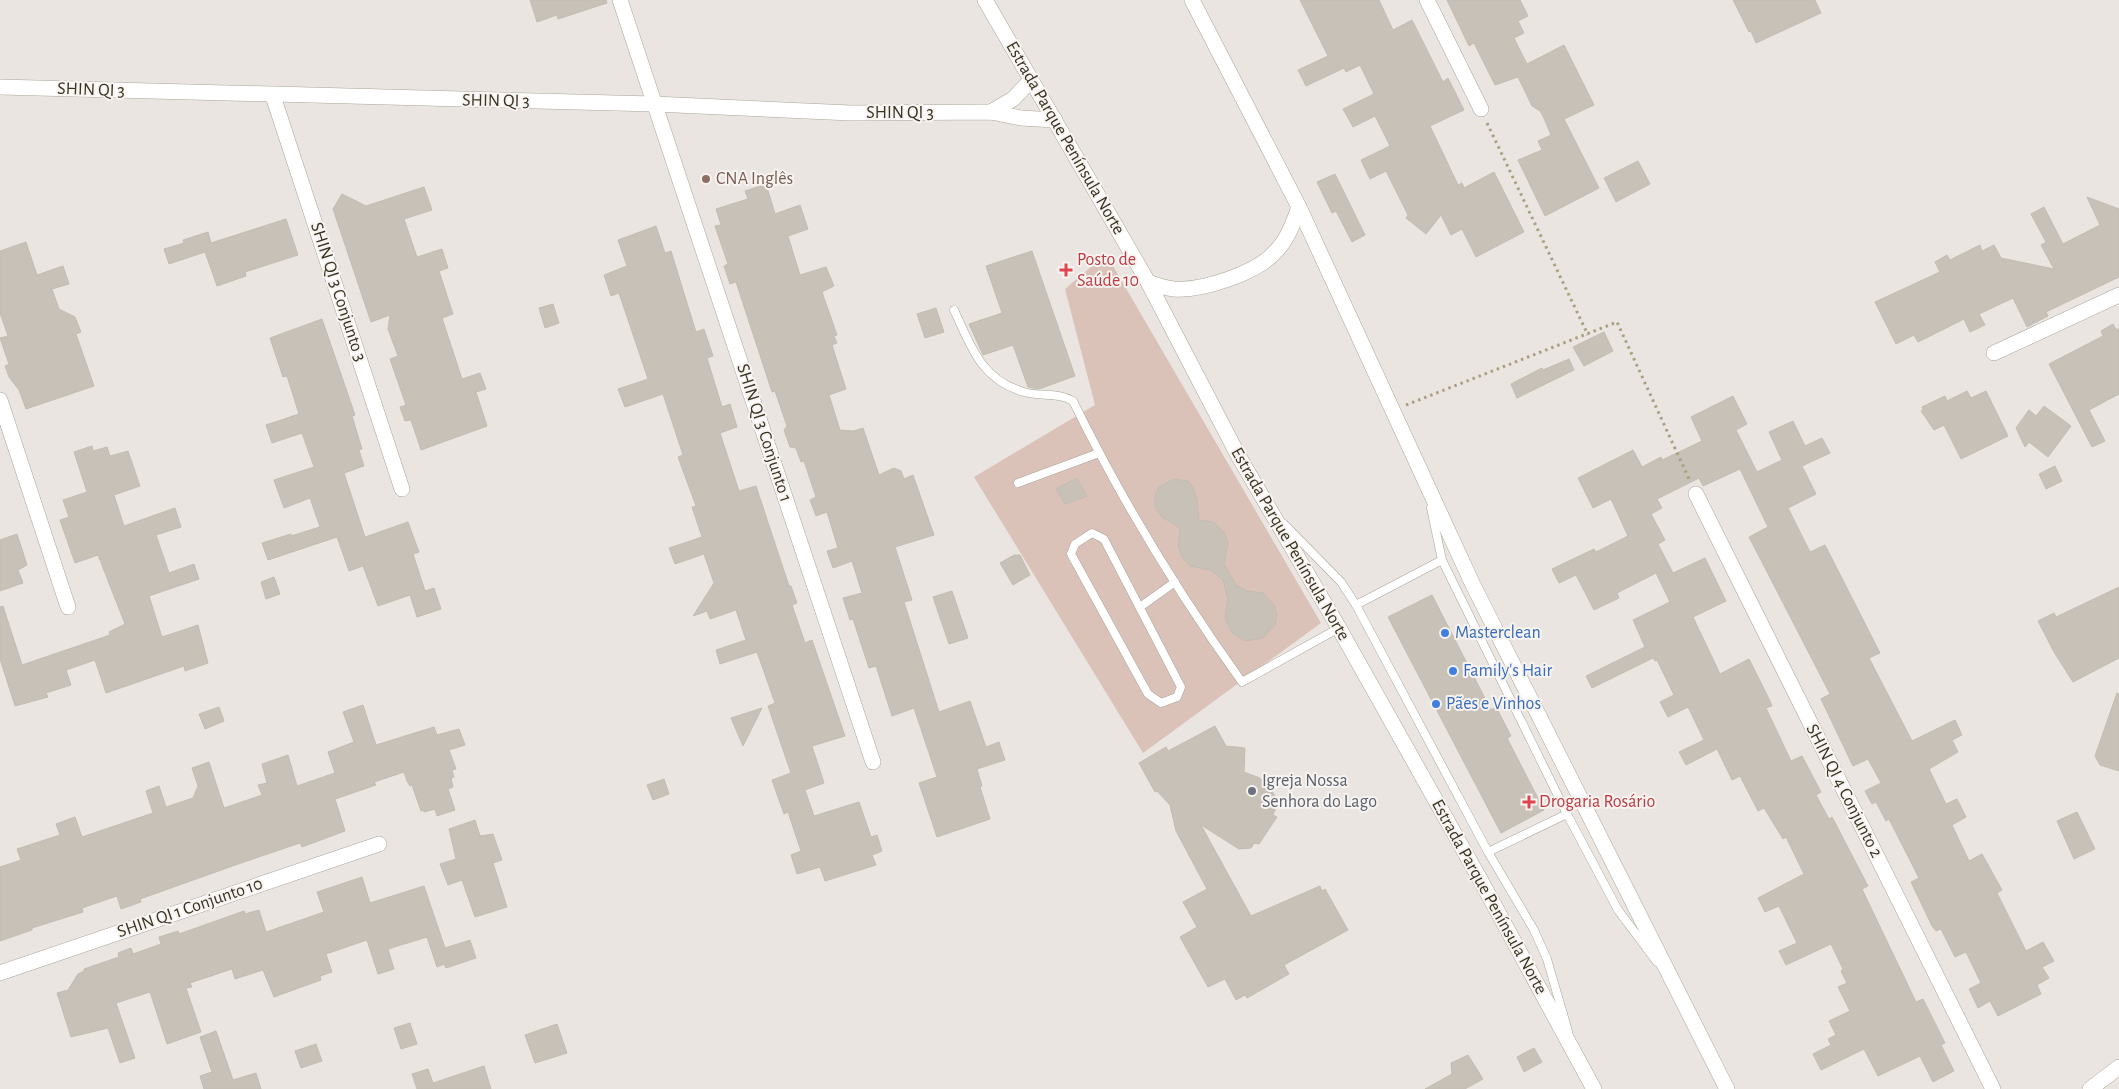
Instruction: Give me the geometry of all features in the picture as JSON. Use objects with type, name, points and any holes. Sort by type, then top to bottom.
[{"type":"street","name":"SHIN QI 3 Conjunto 1","points":[[620,0],[873,762]]},
{"type":"street","name":"Estrada Parque Península Norte","points":[[985,0],[1148,282],[1239,457],[1339,628],[1481,881],[1594,1089]]},
{"type":"street","points":[[1192,0],[1299,207],[1473,585],[1726,1089]]},
{"type":"street","points":[[1427,0],[1481,109]]},
{"type":"street","points":[[991,112],[1013,99],[1031,80]]},
{"type":"street","name":"SHIN QI 3","points":[[0,87],[273,96],[654,104],[852,113],[991,112],[1021,118],[1055,120]]},
{"type":"street","name":"SHIN QI 3 Conjunto 3","points":[[273,96],[402,489]]},
{"type":"street","points":[[1148,282],[1174,289],[1195,288],[1221,282],[1245,271],[1275,253],[1292,227],[1299,207]]},
{"type":"street","points":[[1994,352],[2119,294]]},
{"type":"street","points":[[0,400],[68,607]]},
{"type":"street","name":"SHIN QI 4 Conjunto 2","points":[[1696,494],[1993,1089]]},
{"type":"street","name":"SHIN QI 1 Conjunto 10","points":[[0,973],[379,844]]},
{"type":"street","points":[[2090,1089],[2119,1067]]},
{"type":"lane","points":[[954,310],[980,364],[1001,382],[1024,392],[1064,395],[1073,401],[1099,453],[1175,582],[1242,682],[1339,628]]},
{"type":"lane","points":[[1018,483],[1099,453]]},
{"type":"lane","points":[[1419,469],[1433,515],[1442,560],[1567,814],[1618,910],[1668,976]]},
{"type":"lane","points":[[1270,510],[1341,582],[1356,605],[1488,852],[1534,930],[1547,959],[1575,1056]]},
{"type":"lane","points":[[1092,533],[1104,539],[1140,607],[1181,687],[1178,697],[1161,704],[1148,694],[1072,554],[1075,544],[1092,533]]},
{"type":"lane","points":[[1356,605],[1442,560]]},
{"type":"lane","points":[[1140,607],[1175,582]]},
{"type":"lane","points":[[1488,852],[1567,814]]},
{"type":"path","points":[[1481,109],[1588,335]]},
{"type":"path","points":[[1394,410],[1617,322],[1696,494]]},
{"type":"shaded area","points":[[1106,254],[1321,623],[1143,753],[974,477],[1095,405],[1065,289]]},
{"type":"building","points":[[530,0],[606,0],[607,3],[558,19],[557,15],[537,22]]},
{"type":"building","points":[[1300,0],[1379,0],[1393,30],[1412,20],[1443,82],[1448,78],[1464,110],[1430,126],[1458,185],[1462,183],[1464,188],[1494,172],[1524,232],[1476,257],[1462,229],[1451,235],[1441,215],[1426,234],[1406,218],[1408,215],[1386,171],[1370,179],[1361,160],[1390,146],[1375,116],[1353,127],[1343,109],[1374,94],[1360,65],[1346,72],[1344,68],[1306,86],[1298,70],[1328,56]]},
{"type":"building","points":[[1447,0],[1520,0],[1528,16],[1518,21],[1524,33],[1514,38],[1527,64],[1564,45],[1594,105],[1564,119],[1599,188],[1545,216],[1518,160],[1542,150],[1538,141],[1551,135],[1543,116],[1540,111],[1532,106],[1518,77],[1495,85],[1474,43],[1469,46]]},
{"type":"building","points":[[1733,0],[1815,0],[1821,13],[1756,43]]},
{"type":"building","points":[[1638,161],[1650,184],[1616,202],[1604,178]]},
{"type":"building","points":[[1335,174],[1365,235],[1352,242],[1336,211],[1332,213],[1317,182]]},
{"type":"building","points":[[766,184],[775,214],[800,205],[808,229],[788,236],[800,275],[826,267],[834,286],[822,292],[837,335],[834,336],[837,343],[832,345],[846,389],[829,395],[840,430],[854,431],[863,428],[879,475],[894,468],[901,471],[904,479],[913,475],[934,535],[895,547],[912,600],[904,602],[939,712],[970,701],[986,747],[999,742],[1005,760],[977,769],[982,786],[980,787],[990,819],[937,837],[919,783],[937,777],[914,708],[892,716],[876,666],[869,668],[853,619],[850,620],[843,598],[862,593],[852,561],[833,568],[827,551],[838,548],[827,512],[816,516],[810,500],[816,497],[804,461],[801,462],[796,448],[790,447],[784,430],[787,426],[775,391],[772,392],[736,282],[730,284],[724,266],[728,264],[715,226],[721,225],[716,209],[748,199],[745,191]]},
{"type":"building","points":[[424,187],[432,210],[404,219],[417,257],[442,249],[448,268],[439,271],[453,314],[442,318],[462,379],[480,373],[486,389],[476,392],[487,426],[421,450],[411,420],[405,421],[400,407],[406,405],[390,359],[398,356],[388,329],[390,315],[371,322],[333,209],[342,194],[366,206]]},
{"type":"building","points":[[2087,197],[2119,209],[2119,277],[2046,312],[2048,316],[2027,327],[2013,298],[1979,314],[1985,325],[1970,332],[1964,319],[1918,342],[1914,335],[1896,344],[1875,302],[1940,272],[1935,262],[1947,255],[1950,260],[1980,245],[1982,251],[1994,245],[2001,258],[2054,269],[2041,245],[2046,242],[2031,214],[2044,207],[2063,244],[2100,225]]},
{"type":"building","points":[[286,219],[298,255],[245,272],[246,276],[217,286],[205,252],[169,264],[164,249],[184,243],[183,240],[208,232],[211,243]]},
{"type":"building","points":[[656,226],[665,253],[671,251],[696,332],[704,329],[713,356],[707,358],[722,407],[730,404],[737,427],[720,433],[739,491],[756,486],[789,586],[791,586],[797,603],[792,605],[805,643],[812,640],[845,736],[812,746],[824,783],[805,790],[814,816],[859,802],[871,837],[877,835],[882,851],[872,855],[876,865],[825,881],[820,867],[797,874],[791,855],[801,851],[788,812],[784,814],[772,780],[791,773],[768,706],[775,703],[757,652],[720,664],[716,650],[746,640],[736,610],[710,619],[707,611],[693,616],[714,583],[704,554],[675,564],[669,548],[702,537],[692,507],[696,506],[678,457],[683,455],[663,394],[625,407],[618,389],[648,379],[619,293],[611,296],[604,275],[627,266],[618,240]]},
{"type":"building","points":[[26,242],[37,275],[63,266],[69,284],[52,289],[59,309],[75,317],[81,332],[76,334],[94,386],[26,409],[19,390],[9,377],[5,366],[9,364],[0,338],[8,336],[0,313],[0,251]]},
{"type":"building","points":[[1032,251],[1075,376],[1039,389],[1028,387],[1013,345],[983,355],[969,324],[1002,313],[986,266]]},
{"type":"building","points":[[553,304],[559,323],[545,328],[539,308]]},
{"type":"building","points":[[936,308],[944,332],[925,338],[917,314]]},
{"type":"building","points":[[322,319],[355,415],[352,416],[362,449],[359,450],[364,466],[344,473],[365,537],[408,522],[419,552],[413,554],[425,591],[434,588],[441,609],[417,617],[410,595],[378,606],[363,566],[349,571],[337,537],[268,560],[262,543],[320,527],[310,498],[284,508],[274,480],[314,467],[302,433],[272,443],[266,425],[299,414],[287,376],[283,377],[270,338]]},
{"type":"building","points":[[2113,324],[2116,330],[2119,328],[2119,394],[2089,410],[2105,441],[2092,447],[2049,364],[2103,336],[2101,331]]},
{"type":"building","points":[[1604,332],[1613,351],[1584,366],[1573,347]]},
{"type":"building","points":[[1569,359],[1574,370],[1517,398],[1511,384],[1542,368],[1543,370]]},
{"type":"building","points":[[1967,391],[1971,398],[1986,391],[2008,436],[1961,459],[1944,425],[1934,430],[1921,411],[1923,410],[1922,407],[1945,396],[1947,401]]},
{"type":"building","points":[[1733,396],[1747,424],[1736,430],[1757,472],[1782,460],[1769,432],[1793,421],[1805,446],[1822,438],[1830,453],[1802,466],[1816,494],[1788,508],[1810,552],[1825,545],[1880,653],[1869,658],[1912,741],[1955,720],[1962,735],[1952,740],[1958,752],[1929,769],[1946,804],[1957,799],[1966,817],[1952,825],[1969,861],[1982,854],[2002,890],[1997,893],[2026,951],[2043,942],[2054,961],[2042,967],[2049,978],[2037,985],[2041,994],[1998,1016],[1990,1001],[1978,1008],[1969,989],[1981,983],[1966,952],[1955,957],[1941,929],[1936,931],[1932,926],[1911,882],[1919,878],[1889,819],[1886,821],[1876,802],[1872,804],[1865,791],[1881,783],[1868,759],[1853,766],[1821,699],[1830,694],[1749,537],[1768,527],[1740,469],[1703,486],[1699,478],[1657,499],[1662,508],[1651,514],[1665,540],[1658,544],[1673,573],[1705,558],[1726,601],[1693,617],[1720,674],[1749,659],[1770,701],[1772,706],[1766,708],[1791,761],[1802,756],[1821,792],[1816,795],[1829,819],[1832,817],[1868,886],[1862,889],[1916,1002],[1923,999],[1945,1043],[1941,1045],[1954,1071],[1933,1082],[1920,1056],[1878,1076],[1864,1049],[1821,1070],[1813,1054],[1831,1045],[1828,1039],[1836,1035],[1829,1021],[1850,1011],[1838,987],[1847,983],[1841,971],[1843,969],[1831,944],[1786,965],[1779,951],[1797,943],[1779,906],[1765,912],[1758,898],[1804,874],[1786,837],[1783,839],[1764,808],[1758,811],[1740,776],[1732,780],[1717,749],[1686,765],[1679,752],[1704,740],[1688,707],[1668,717],[1660,702],[1674,695],[1657,660],[1655,661],[1653,658],[1592,688],[1586,676],[1645,647],[1633,620],[1670,602],[1656,573],[1617,593],[1619,598],[1594,610],[1576,575],[1559,583],[1552,569],[1594,549],[1596,552],[1628,536],[1611,499],[1593,508],[1578,478],[1633,450],[1642,467],[1661,457],[1662,460],[1702,441],[1691,417]]},
{"type":"building","points":[[2044,406],[2071,426],[2048,457],[2029,442],[2025,447],[2016,428],[2029,410],[2036,416]]},
{"type":"building","points":[[92,446],[93,451],[107,447],[110,456],[128,451],[140,486],[114,495],[124,526],[175,508],[181,527],[156,535],[169,573],[194,564],[199,579],[149,596],[162,637],[198,625],[208,663],[185,671],[184,666],[106,693],[95,660],[66,670],[71,685],[46,693],[48,697],[15,706],[0,659],[0,607],[3,606],[22,665],[110,635],[109,632],[125,624],[98,555],[75,563],[60,520],[69,517],[63,500],[87,492],[74,452]]},
{"type":"building","points":[[2055,466],[2062,481],[2046,489],[2039,474]]},
{"type":"building","points":[[1077,478],[1087,496],[1065,504],[1056,489]]},
{"type":"building","points":[[1174,479],[1188,481],[1193,488],[1197,499],[1199,520],[1213,522],[1224,532],[1228,543],[1224,564],[1236,585],[1247,591],[1263,593],[1274,605],[1277,614],[1275,625],[1263,638],[1245,641],[1232,633],[1225,618],[1228,599],[1223,580],[1210,570],[1190,566],[1182,557],[1178,546],[1180,528],[1162,517],[1155,506],[1155,495],[1159,487]]},
{"type":"building","points":[[17,534],[27,565],[18,570],[23,583],[0,591],[0,540]]},
{"type":"building","points":[[1014,555],[1020,555],[1030,575],[1013,585],[1000,563]]},
{"type":"building","points":[[274,577],[280,594],[266,599],[261,582]]},
{"type":"building","points":[[2119,587],[2119,658],[2073,682],[2054,652],[2038,621],[2054,613],[2056,617]]},
{"type":"building","points":[[952,591],[968,638],[949,644],[933,597]]},
{"type":"building","points":[[1432,595],[1491,710],[1496,707],[1511,736],[1507,738],[1544,810],[1501,833],[1388,617]]},
{"type":"building","points":[[2117,693],[2119,694],[2119,771],[2100,765],[2095,756]]},
{"type":"building","points":[[363,705],[376,745],[434,727],[437,735],[459,729],[465,745],[449,750],[456,769],[452,770],[454,777],[451,778],[453,787],[448,789],[455,810],[437,816],[435,809],[421,811],[412,785],[410,786],[404,772],[374,782],[376,785],[335,799],[345,831],[302,847],[300,843],[241,863],[140,899],[141,902],[121,909],[117,896],[82,908],[83,912],[32,928],[32,930],[0,941],[0,867],[21,860],[17,849],[60,835],[56,824],[75,817],[82,837],[153,813],[146,791],[159,786],[166,807],[193,798],[198,786],[192,768],[209,762],[224,808],[262,795],[258,785],[267,783],[262,764],[288,755],[297,786],[335,773],[328,752],[354,742],[343,712]]},
{"type":"building","points":[[219,707],[224,721],[205,729],[199,714]]},
{"type":"building","points":[[762,708],[743,746],[731,718]]},
{"type":"building","points":[[1215,726],[1226,746],[1245,748],[1244,772],[1260,778],[1271,789],[1278,802],[1273,815],[1277,817],[1259,844],[1254,843],[1251,848],[1239,849],[1201,825],[1251,916],[1320,886],[1322,891],[1325,889],[1348,930],[1284,965],[1289,974],[1247,998],[1245,995],[1236,1000],[1225,979],[1208,987],[1180,937],[1197,927],[1183,902],[1207,889],[1176,831],[1170,805],[1157,791],[1155,792],[1139,763],[1166,747],[1168,751]]},
{"type":"building","points":[[664,779],[669,794],[653,800],[647,785]]},
{"type":"building","points":[[2077,812],[2095,849],[2074,859],[2057,821]]},
{"type":"building","points":[[475,820],[480,836],[493,834],[502,860],[493,863],[507,907],[475,917],[462,880],[448,885],[440,864],[456,859],[449,829]]},
{"type":"building","points":[[362,877],[370,903],[424,886],[445,948],[470,940],[476,958],[446,968],[444,964],[437,967],[427,937],[388,949],[394,969],[378,974],[367,940],[326,954],[332,972],[320,976],[321,980],[274,997],[263,970],[235,979],[232,969],[190,983],[192,987],[186,988],[201,1032],[167,1044],[150,992],[116,1003],[135,1058],[120,1063],[108,1028],[71,1037],[57,993],[68,990],[78,974],[84,971],[84,969],[119,957],[118,953],[131,948],[133,954],[161,944],[159,937],[178,931],[179,934],[244,911],[245,914],[259,910],[266,932],[324,912],[317,892]]},
{"type":"building","points":[[410,1023],[417,1044],[401,1049],[394,1028]]},
{"type":"building","points":[[557,1024],[567,1053],[535,1063],[525,1035]]},
{"type":"building","points":[[216,1031],[233,1080],[256,1073],[261,1089],[204,1089],[200,1076],[212,1072],[200,1037]]},
{"type":"building","points":[[316,1044],[322,1061],[301,1068],[295,1051]]},
{"type":"building","points":[[1534,1048],[1542,1062],[1524,1072],[1517,1057]]},
{"type":"building","points":[[1468,1055],[1483,1079],[1465,1089],[1425,1089],[1452,1074],[1451,1063]]},
{"type":"building","points":[[484,1066],[491,1089],[417,1089],[412,1074],[428,1069],[433,1083]]},
{"type":"place","name":"CNA Inglês","points":[[706,179]]},
{"type":"place","name":"Posto de Saúde 10","points":[[1066,270]]},
{"type":"place","name":"Masterclean","points":[[1445,633]]},
{"type":"place","name":"Family's Hair","points":[[1453,671]]},
{"type":"place","name":"Pães e Vinhos","points":[[1436,704]]},
{"type":"place","name":"Igreja Nossa Senhora do Lago","points":[[1252,791]]},
{"type":"place","name":"Drogaria Rosário","points":[[1529,802]]}]
